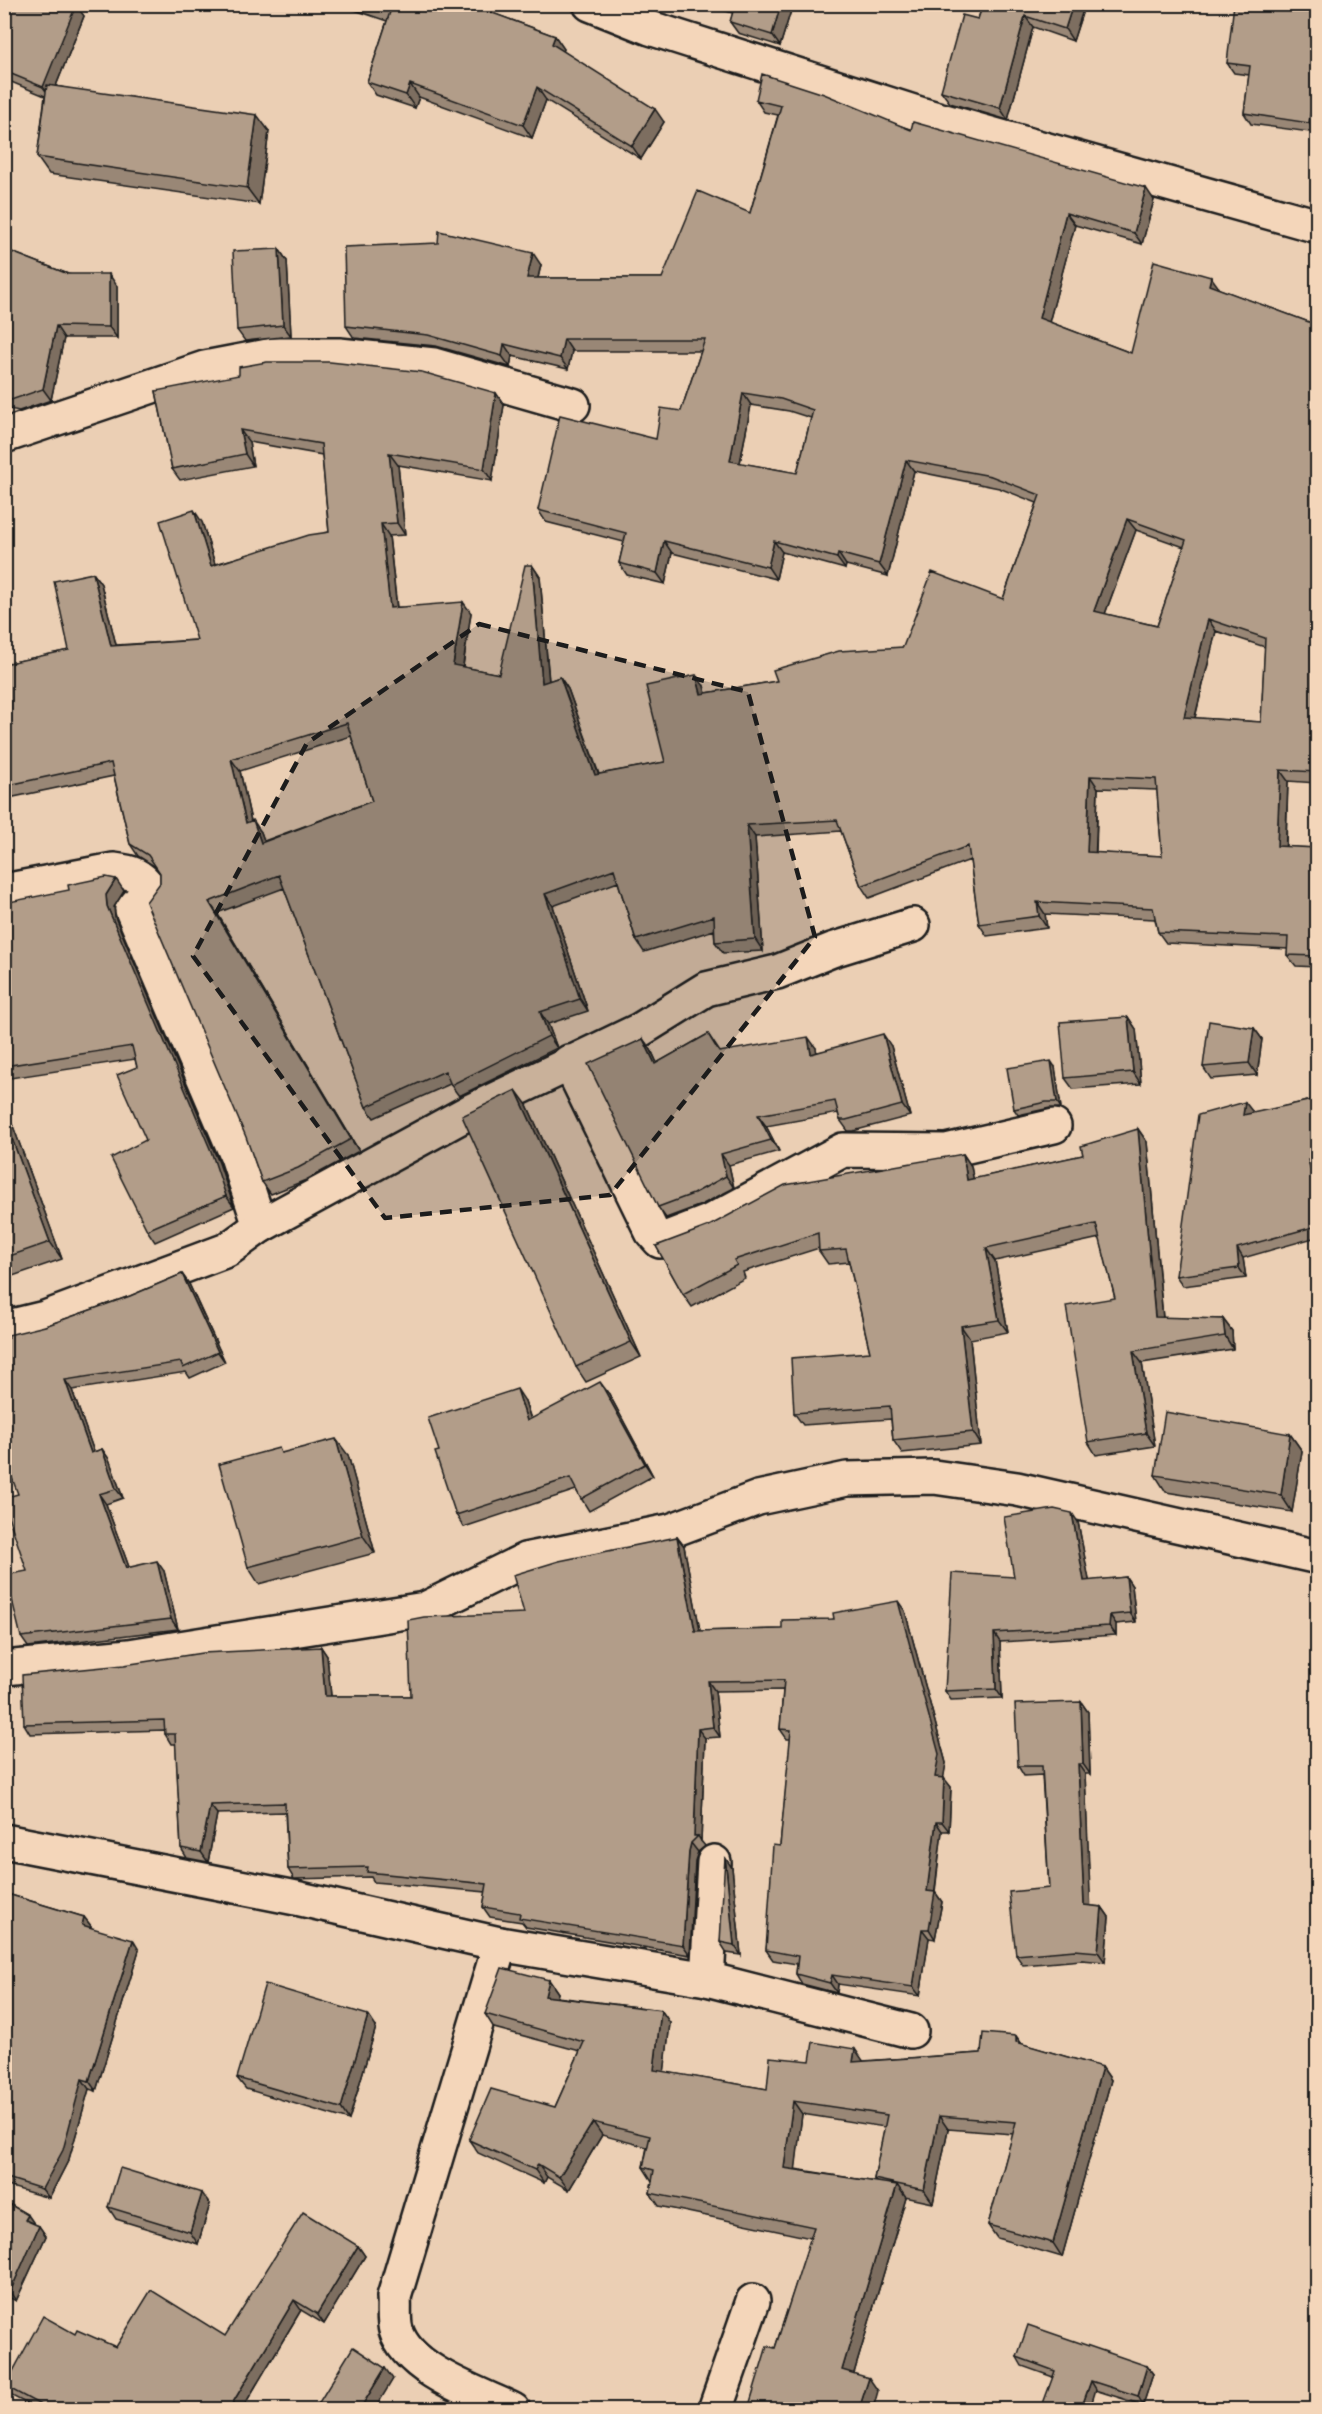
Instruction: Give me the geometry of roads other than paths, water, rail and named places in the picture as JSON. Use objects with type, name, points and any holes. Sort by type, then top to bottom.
[{"type":"street","points":[[590,4],[650,28],[923,116],[1317,226]]},
{"type":"street","points":[[4,436],[205,368],[273,355],[339,355],[434,365],[573,405]]},
{"type":"street","points":[[4,891],[114,870],[132,872],[143,878],[150,889],[132,910],[237,1156],[260,1226]]},
{"type":"street","points":[[4,1328],[45,1318],[226,1250],[260,1226],[471,1111],[569,1062],[640,1030],[706,989],[777,972],[832,950],[913,925]]},
{"type":"street","points":[[569,1062],[652,1232],[660,1241],[709,1222],[843,1150],[946,1151],[1054,1126]]},
{"type":"street","points":[[4,1668],[129,1656],[425,1609],[525,1560],[670,1531],[758,1498],[847,1479],[934,1477],[1017,1489],[1317,1557]]},
{"type":"street","points":[[4,1841],[296,1898],[500,1944],[707,1979],[911,2031]]},
{"type":"street","points":[[707,1979],[714,1862]]},
{"type":"street","points":[[500,1944],[394,2297],[396,2330],[408,2350],[427,2369],[513,2409]]},
{"type":"street","points":[[715,2409],[753,2301]]}]
